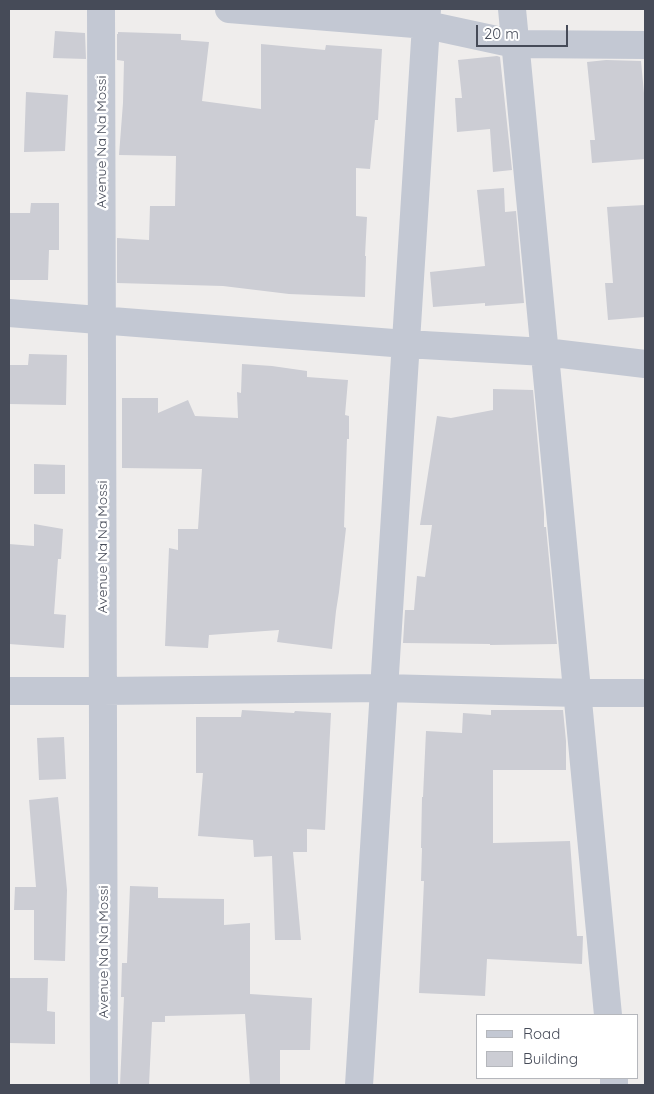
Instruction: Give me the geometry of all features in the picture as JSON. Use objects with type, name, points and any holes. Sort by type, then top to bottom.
[{"type":"street","name":"Avenue Na Na Mossi","points":[[101,9],[104,1085]]},
{"type":"street","points":[[229,9],[427,17],[515,44],[645,45]]},
{"type":"street","points":[[512,9],[608,1014]]},
{"type":"street","points":[[359,1085],[427,17]]},
{"type":"street","points":[[9,313],[406,344],[545,352],[645,364]]},
{"type":"street","points":[[9,691],[384,688],[645,693]]},
{"type":"building","points":[[55,31],[85,33],[86,59],[53,58]]},
{"type":"building","points":[[118,32],[181,34],[181,40],[209,42],[202,101],[261,109],[261,44],[325,50],[326,45],[382,49],[378,120],[375,120],[370,169],[356,168],[356,216],[367,217],[365,297],[289,294],[223,286],[117,283],[117,238],[149,240],[150,206],[175,206],[176,156],[119,155],[124,61],[117,60]]},
{"type":"building","points":[[500,57],[512,170],[493,172],[490,129],[457,132],[455,98],[462,98],[458,60]]},
{"type":"building","points":[[606,60],[641,61],[645,104],[645,159],[592,163],[590,140],[595,140],[587,62]]},
{"type":"building","points":[[26,92],[68,95],[65,151],[24,152]]},
{"type":"building","points":[[504,188],[505,212],[516,211],[524,303],[485,306],[485,303],[433,307],[430,272],[485,266],[477,190]]},
{"type":"building","points":[[31,203],[59,203],[59,250],[49,250],[48,280],[9,280],[9,213],[30,213]]},
{"type":"building","points":[[645,205],[645,317],[608,320],[605,283],[613,283],[607,207]]},
{"type":"building","points":[[29,354],[67,355],[66,405],[9,404],[9,365],[28,365]]},
{"type":"building","points":[[242,364],[307,371],[307,377],[348,380],[345,415],[349,416],[344,527],[346,528],[332,649],[277,642],[279,630],[209,635],[208,648],[165,646],[169,548],[178,550],[178,529],[198,529],[202,469],[122,468],[122,398],[158,398],[158,413],[188,400],[195,416],[238,418],[237,392],[241,393]]},
{"type":"building","points":[[493,389],[533,390],[544,527],[546,527],[557,644],[403,643],[405,610],[414,610],[417,576],[425,577],[432,525],[420,525],[437,416],[451,418],[493,410]]},
{"type":"building","points":[[34,464],[65,465],[65,494],[34,494]]},
{"type":"building","points":[[34,524],[63,529],[61,559],[58,559],[54,614],[66,615],[64,648],[9,644],[9,544],[34,546]]},
{"type":"building","points":[[242,710],[331,713],[325,830],[307,829],[307,852],[293,852],[301,940],[275,940],[272,856],[254,857],[253,840],[198,836],[203,773],[196,773],[196,717],[241,717]]},
{"type":"building","points":[[491,710],[563,710],[566,770],[493,770],[493,843],[570,841],[577,936],[583,936],[582,964],[487,959],[485,996],[419,993],[424,881],[421,881],[422,797],[426,731],[462,733],[463,713],[491,715]]},
{"type":"building","points":[[64,737],[66,779],[39,780],[37,738]]},
{"type":"building","points":[[58,797],[67,890],[65,961],[34,960],[34,910],[14,910],[15,887],[36,887],[29,800]]},
{"type":"building","points":[[130,886],[158,887],[158,898],[224,899],[224,925],[250,923],[250,994],[312,998],[310,1050],[280,1050],[280,1085],[250,1085],[245,1014],[165,1016],[165,1022],[152,1022],[149,1085],[120,1085],[124,997],[121,997],[122,963],[127,963]]},
{"type":"building","points":[[9,978],[48,978],[47,1011],[55,1012],[55,1044],[9,1043]]}]
